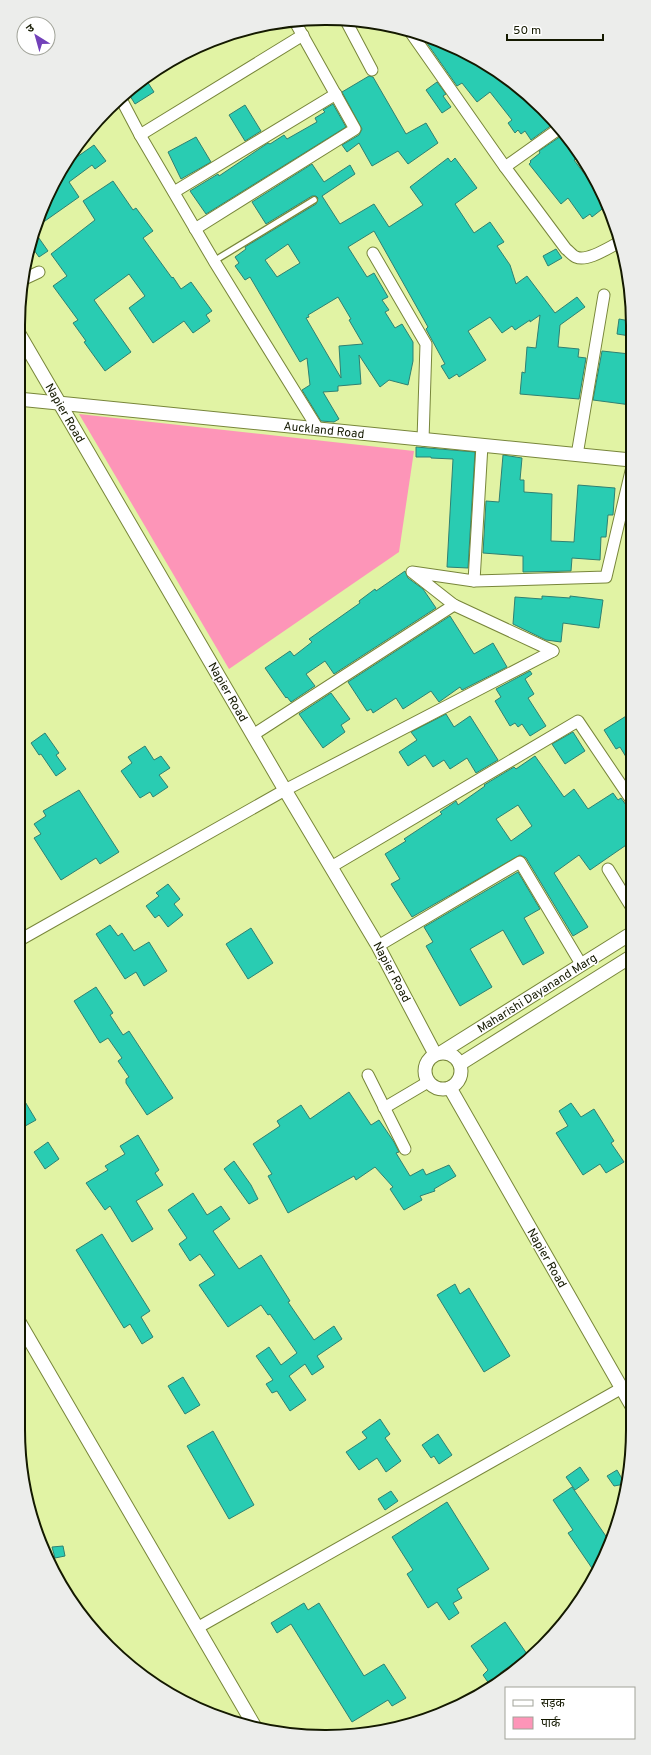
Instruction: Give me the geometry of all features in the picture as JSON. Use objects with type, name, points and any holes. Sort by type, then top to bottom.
[{"type":"street","points":[[350,26],[372,70]]},
{"type":"street","points":[[195,229],[356,129],[298,27]]},
{"type":"street","points":[[140,135],[302,35]]},
{"type":"street","points":[[415,39],[505,167],[566,249],[576,258],[586,258],[615,245]]},
{"type":"street","points":[[174,192],[336,94]]},
{"type":"street","points":[[123,103],[140,135],[214,261],[318,429]]},
{"type":"street","points":[[505,167],[555,132]]},
{"type":"street","points":[[373,253],[426,344],[423,440]]},
{"type":"street","points":[[30,276],[39,272]]},
{"type":"street","points":[[577,455],[604,295]]},
{"type":"street","name":"Napier Road","points":[[25,344],[285,790],[378,946],[438,1053]]},
{"type":"street","name":"Auckland Road","points":[[25,400],[626,460]]},
{"type":"street","points":[[474,581],[482,445]]},
{"type":"street","points":[[25,937],[285,790],[553,651],[454,605],[412,572],[474,581],[606,577],[626,492]]},
{"type":"street","points":[[253,735],[454,605]]},
{"type":"street","points":[[331,867],[578,721],[626,792]]},
{"type":"street","points":[[378,946],[520,862],[581,964]]},
{"type":"street","points":[[608,869],[626,898]]},
{"type":"street","name":"Maharishi Dayanand Marg","points":[[438,1053],[626,937]]},
{"type":"street","name":"Maharishi Dayanand Marg","points":[[460,1064],[626,960]]},
{"type":"street","points":[[438,1053],[449,1054],[456,1058],[460,1064],[461,1073],[457,1082],[450,1088],[442,1089],[434,1087],[428,1082],[425,1074],[425,1066],[429,1059],[438,1053]]},
{"type":"street","points":[[368,1075],[405,1149]]},
{"type":"street","points":[[384,1108],[428,1082]]},
{"type":"street","name":"Napier Road","points":[[450,1088],[626,1395]]},
{"type":"street","points":[[25,1332],[251,1721]]},
{"type":"street","points":[[197,1628],[622,1388]]},
{"type":"lane","points":[[214,261],[314,200]]},
{"type":"green space","points":[[79,414],[414,451],[399,552],[229,669]]},
{"type":"building","points":[[427,43],[476,65],[524,100],[550,126],[531,140],[525,131],[521,134],[518,130],[515,133],[508,123],[512,120],[490,92],[477,102],[462,83],[457,86]]},
{"type":"building","points":[[369,76],[373,77],[406,134],[426,123],[438,143],[408,164],[398,151],[372,166],[359,143],[347,152],[342,145],[359,135],[362,129],[342,92]]},
{"type":"building","points":[[437,82],[446,94],[443,96],[451,107],[442,113],[426,90]]},
{"type":"building","points":[[148,83],[154,92],[135,104],[131,97]]},
{"type":"building","points":[[333,104],[346,127],[206,214],[190,191],[218,174],[219,176],[268,143],[270,144],[284,135],[287,139],[317,122],[315,118],[325,112],[323,110]]},
{"type":"building","points":[[245,105],[261,131],[245,141],[229,115]]},
{"type":"building","points":[[196,137],[211,162],[181,179],[168,152]]},
{"type":"building","points":[[559,137],[588,178],[602,209],[592,217],[590,214],[583,219],[568,198],[561,204],[529,164],[531,162],[530,161],[540,153],[539,151]]},
{"type":"building","points":[[94,145],[106,161],[95,169],[92,165],[69,182],[79,197],[44,222],[65,175],[78,156]]},
{"type":"building","points":[[448,158],[451,162],[455,158],[477,188],[455,204],[474,233],[490,222],[504,242],[497,246],[510,265],[516,284],[527,276],[555,313],[577,297],[585,307],[560,325],[558,347],[579,349],[578,357],[586,358],[579,399],[520,394],[522,372],[525,373],[527,347],[536,348],[540,315],[515,330],[512,326],[502,333],[490,317],[468,331],[486,360],[459,377],[457,374],[449,379],[441,366],[445,364],[426,329],[428,327],[374,231],[348,247],[367,277],[374,273],[388,297],[382,300],[389,310],[385,312],[395,328],[402,324],[413,342],[413,361],[408,385],[389,380],[380,387],[359,355],[361,384],[338,386],[338,391],[323,392],[339,419],[334,422],[321,421],[302,390],[310,385],[307,358],[300,362],[250,277],[245,280],[235,266],[239,263],[235,257],[246,249],[245,247],[316,204],[318,198],[316,196],[312,196],[266,224],[252,202],[312,164],[324,182],[350,165],[355,174],[322,196],[340,224],[374,204],[389,227],[423,205],[410,187]],"holes":[[[288,244],[300,263],[277,277],[265,260]],[[338,297],[363,344],[339,346],[341,378],[306,318],[309,317],[308,315]]]},
{"type":"building","points":[[113,181],[133,210],[136,208],[153,231],[143,238],[172,278],[173,277],[181,289],[191,282],[212,311],[206,315],[210,321],[193,333],[184,321],[153,343],[129,308],[145,296],[129,274],[94,300],[131,352],[105,371],[84,342],[86,341],[73,323],[78,320],[53,286],[67,276],[51,254],[95,220],[83,201]]},
{"type":"building","points":[[38,237],[48,251],[39,257],[34,251]]},
{"type":"building","points":[[556,249],[562,258],[548,266],[543,256]]},
{"type":"building","points":[[619,319],[626,320],[626,335],[617,334]]},
{"type":"building","points":[[602,351],[626,354],[626,404],[593,400]]},
{"type":"building","points":[[416,447],[475,452],[468,568],[447,567],[453,459],[416,457]]},
{"type":"building","points":[[503,455],[522,458],[520,480],[524,480],[524,492],[552,494],[551,541],[574,542],[578,485],[615,488],[613,515],[608,515],[606,537],[601,537],[600,560],[572,558],[571,571],[523,572],[523,556],[483,553],[486,501],[499,502]]},
{"type":"building","points":[[405,571],[408,578],[423,589],[436,608],[334,674],[325,661],[306,674],[315,686],[291,702],[287,697],[286,698],[265,668],[290,651],[294,656],[312,642],[309,639],[360,603],[359,601],[375,589],[376,591]]},
{"type":"building","points":[[542,596],[570,598],[570,596],[603,600],[599,628],[563,623],[561,642],[546,640],[513,624],[515,597],[542,599]]},
{"type":"building","points":[[450,616],[474,654],[493,643],[507,667],[462,690],[460,687],[439,702],[431,691],[403,709],[396,698],[373,713],[371,709],[367,711],[348,682]]},
{"type":"building","points":[[530,671],[532,674],[525,679],[534,694],[528,698],[546,726],[530,736],[522,724],[518,727],[515,723],[510,726],[495,701],[501,697],[496,689]]},
{"type":"building","points":[[331,693],[350,719],[341,725],[345,732],[323,748],[299,714]]},
{"type":"building","points":[[446,714],[454,727],[470,716],[498,760],[476,773],[467,758],[450,769],[444,760],[433,767],[425,755],[408,766],[399,752],[417,740],[411,732]]},
{"type":"building","points":[[626,716],[626,757],[620,747],[616,749],[604,730]]},
{"type":"building","points":[[573,732],[585,751],[565,764],[552,744]]},
{"type":"building","points":[[45,733],[59,753],[56,755],[66,769],[56,776],[41,754],[39,755],[31,743]]},
{"type":"building","points":[[145,746],[154,760],[161,756],[170,768],[159,775],[168,787],[153,797],[150,792],[140,798],[121,771],[132,763],[128,757]]},
{"type":"building","points":[[535,756],[564,797],[574,789],[588,809],[613,793],[618,800],[621,798],[626,805],[626,845],[590,870],[579,855],[554,873],[588,927],[573,936],[526,858],[520,855],[412,917],[391,884],[400,879],[385,854],[406,841],[404,839],[442,814],[440,812],[456,801],[458,805],[485,786],[484,785],[514,767],[516,769]],"holes":[[[518,805],[532,826],[511,841],[496,819]]]},
{"type":"building","points":[[79,790],[119,852],[100,864],[96,858],[61,880],[34,838],[41,834],[34,824],[46,816],[43,811]]},
{"type":"building","points":[[518,872],[540,909],[524,918],[544,953],[523,965],[503,930],[470,949],[492,987],[460,1006],[426,946],[433,942],[424,927]]},
{"type":"building","points":[[168,884],[180,899],[174,904],[183,915],[168,927],[159,915],[155,918],[146,906],[159,896],[156,893]]},
{"type":"building","points":[[110,925],[118,936],[122,933],[134,951],[149,942],[167,971],[144,986],[136,972],[125,979],[96,934]]},
{"type":"building","points":[[251,928],[273,963],[248,979],[226,944]]},
{"type":"building","points":[[96,987],[113,1013],[110,1015],[123,1035],[129,1031],[173,1098],[147,1115],[126,1083],[126,1079],[129,1077],[118,1061],[122,1058],[108,1038],[100,1043],[74,1001]]},
{"type":"building","points":[[349,1092],[371,1125],[379,1120],[394,1142],[399,1152],[396,1153],[410,1176],[423,1169],[426,1175],[449,1165],[456,1176],[434,1189],[435,1191],[420,1196],[422,1200],[404,1210],[390,1189],[393,1187],[375,1167],[356,1180],[354,1176],[288,1213],[268,1176],[272,1174],[253,1144],[280,1126],[277,1121],[301,1105],[310,1119]]},
{"type":"building","points":[[25,1102],[36,1120],[25,1126]]},
{"type":"building","points":[[571,1103],[581,1117],[594,1109],[614,1141],[611,1143],[624,1162],[606,1173],[600,1164],[583,1175],[556,1133],[568,1126],[559,1111]]},
{"type":"building","points":[[138,1135],[159,1170],[155,1173],[163,1185],[136,1201],[153,1229],[132,1242],[110,1206],[105,1210],[86,1183],[108,1170],[105,1166],[125,1154],[120,1146]]},
{"type":"building","points":[[48,1142],[59,1159],[45,1169],[34,1152]]},
{"type":"building","points":[[234,1161],[251,1185],[258,1199],[249,1204],[224,1169]]},
{"type":"building","points":[[193,1193],[207,1215],[221,1206],[230,1219],[213,1231],[239,1269],[261,1255],[290,1301],[288,1302],[314,1340],[334,1326],[342,1339],[317,1356],[324,1367],[312,1375],[305,1364],[289,1376],[306,1400],[290,1411],[277,1391],[272,1393],[266,1384],[273,1380],[256,1356],[269,1347],[281,1365],[297,1353],[270,1314],[268,1315],[261,1305],[228,1327],[199,1285],[215,1275],[200,1254],[190,1261],[179,1244],[187,1238],[168,1210]]},
{"type":"building","points":[[102,1234],[150,1311],[141,1317],[153,1337],[142,1344],[130,1324],[124,1328],[76,1250]]},
{"type":"building","points":[[455,1284],[460,1294],[469,1288],[510,1356],[484,1372],[437,1295]]},
{"type":"building","points":[[183,1377],[200,1405],[185,1414],[168,1386]]},
{"type":"building","points":[[380,1419],[390,1434],[385,1438],[401,1461],[386,1472],[377,1458],[359,1470],[346,1452],[367,1438],[362,1432]]},
{"type":"building","points":[[213,1431],[254,1505],[229,1519],[187,1446]]},
{"type":"building","points":[[438,1434],[452,1455],[439,1464],[434,1456],[431,1458],[422,1445]]},
{"type":"building","points":[[580,1467],[589,1480],[575,1490],[566,1477]]},
{"type":"building","points":[[617,1470],[622,1478],[621,1485],[614,1486],[607,1476]]},
{"type":"building","points":[[572,1487],[606,1536],[592,1568],[568,1533],[573,1530],[553,1500]]},
{"type":"building","points":[[391,1491],[398,1501],[385,1510],[378,1499]]},
{"type":"building","points":[[447,1502],[489,1569],[457,1589],[462,1598],[453,1603],[459,1613],[449,1620],[437,1602],[428,1608],[407,1574],[413,1570],[392,1537]]},
{"type":"building","points":[[63,1546],[65,1556],[55,1558],[52,1547]]},
{"type":"building","points":[[304,1603],[308,1610],[319,1603],[364,1676],[384,1664],[406,1698],[392,1706],[388,1700],[352,1722],[291,1624],[277,1633],[271,1623]]},
{"type":"building","points":[[505,1622],[526,1653],[488,1682],[483,1675],[488,1670],[471,1646]]}]
